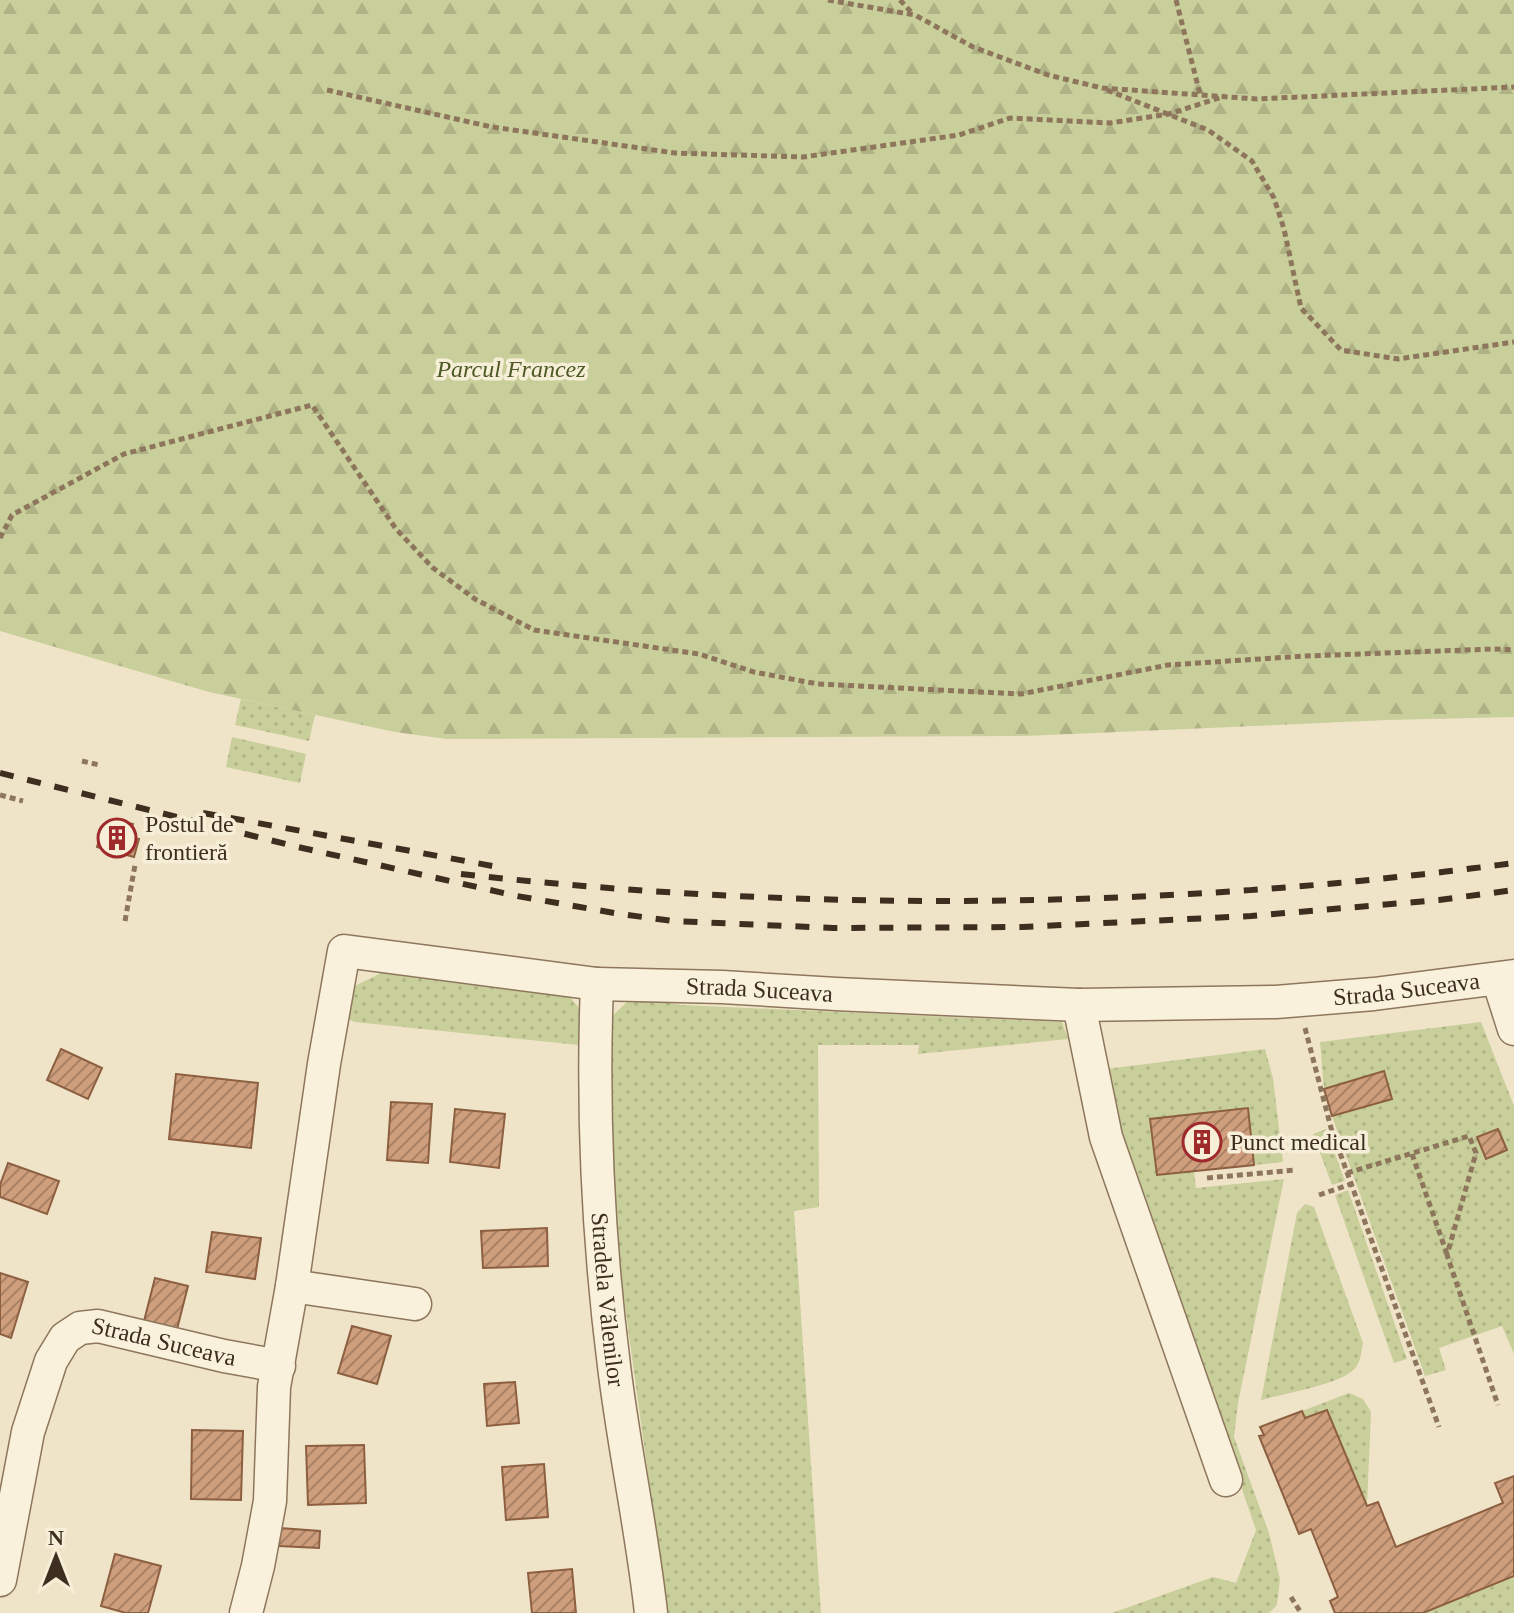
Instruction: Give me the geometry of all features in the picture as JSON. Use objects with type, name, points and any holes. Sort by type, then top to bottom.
[{"type":"street","name":"Strada Suceava","points":[[246,1613],[270,1501],[274,1387],[344,951],[597,984],[722,987],[1079,1005],[1298,1000],[1506,978]]},
{"type":"street","points":[[1506,978],[1514,1029]]},
{"type":"street","name":"Stradela Vălenilor","points":[[597,984],[594,1118],[597,1199],[620,1413],[651,1613]]},
{"type":"street","points":[[1079,1005],[1106,1137],[1226,1480]]},
{"type":"street","points":[[292,1286],[415,1304]]},
{"type":"street","name":"Strada Suceava","points":[[0,1580],[28,1432],[51,1361],[65,1338],[80,1328],[98,1326],[279,1366]]},
{"type":"path","points":[[828,0],[915,15]]},
{"type":"path","points":[[900,0],[915,15],[973,47],[1048,75],[1102,88],[1169,114],[1208,130],[1252,161],[1274,198],[1301,308],[1341,350],[1398,359],[1514,342]]},
{"type":"path","points":[[1176,0],[1200,94]]},
{"type":"path","points":[[1102,88],[1257,99],[1514,87]]},
{"type":"path","points":[[327,90],[492,127],[675,153],[803,157],[959,135],[1010,118],[1110,123],[1169,114],[1225,96]]},
{"type":"path","points":[[0,538],[12,515],[124,454],[312,405],[396,529],[433,568],[475,599],[534,630],[699,654],[754,672],[818,684],[1021,694],[1168,665],[1305,656],[1514,650]]},
{"type":"path","points":[[82,761],[99,765]]},
{"type":"path","points":[[0,795],[23,801]]},
{"type":"path","points":[[125,921],[135,865]]},
{"type":"path","points":[[1298,1000],[1331,1128],[1439,1427]]},
{"type":"path","points":[[1347,1173],[1469,1136],[1476,1153],[1447,1255]]},
{"type":"path","points":[[1412,1154],[1498,1405]]},
{"type":"path","points":[[1207,1178],[1296,1170]]},
{"type":"path","points":[[1319,1195],[1351,1184]]},
{"type":"path","points":[[1291,1597],[1301,1613]]},
{"type":"green space","name":"Parcul Francez","points":[[0,0],[1514,0],[1514,717],[1026,736],[447,739],[395,732],[209,692],[0,631]]},
{"type":"green space","points":[[241,699],[315,715],[309,741],[235,725]]},
{"type":"green space","points":[[232,737],[306,754],[300,783],[226,767]]},
{"type":"green space","points":[[381,973],[570,997],[579,1008],[579,1045],[355,1022],[343,1017],[353,987]]},
{"type":"green space","points":[[631,998],[683,1005],[1062,1022],[1068,1039],[918,1054],[919,1045],[818,1045],[819,1207],[794,1211],[821,1613],[667,1613],[608,1182],[609,1019]]},
{"type":"green space","points":[[1481,1022],[1514,1106],[1514,1354],[1502,1326],[1439,1348],[1446,1370],[1425,1376],[1332,1116],[1392,1099],[1384,1072],[1324,1089],[1320,1042]]},
{"type":"green space","points":[[1265,1049],[1273,1078],[1283,1162],[1254,1165],[1151,1120],[1157,1175],[1194,1171],[1196,1188],[1284,1179],[1238,1403],[1234,1437],[1269,1533],[1280,1579],[1277,1605],[1269,1613],[1112,1613],[1213,1577],[1236,1583],[1256,1530],[1109,1102],[1106,1069]]},
{"type":"green space","points":[[1326,1129],[1345,1181],[1332,1185],[1313,1134]]},
{"type":"green space","points":[[1348,1190],[1407,1359],[1394,1363],[1335,1195]]},
{"type":"green space","points":[[1305,1204],[1314,1207],[1363,1343],[1361,1356],[1350,1373],[1339,1378],[1261,1400],[1297,1213]]},
{"type":"green space","points":[[1349,1393],[1363,1399],[1371,1412],[1367,1506],[1327,1410],[1305,1418],[1302,1411]]},
{"type":"green space","points":[[1514,1576],[1514,1613],[1423,1613]]},
{"type":"building","name":"Postul de frontieră","points":[[114,820],[133,824],[129,837],[139,839],[134,857],[97,847],[102,830],[111,832]]},
{"type":"building","points":[[61,1049],[102,1068],[88,1099],[47,1080]]},
{"type":"building","points":[[1384,1071],[1392,1099],[1332,1116],[1324,1089]]},
{"type":"building","points":[[176,1074],[258,1083],[251,1148],[169,1139]]},
{"type":"building","points":[[391,1102],[432,1104],[428,1163],[387,1160]]},
{"type":"building","name":"Punct medical","points":[[1248,1108],[1254,1165],[1157,1175],[1150,1119]]},
{"type":"building","points":[[455,1109],[505,1114],[499,1168],[450,1162]]},
{"type":"building","points":[[1498,1129],[1507,1150],[1486,1159],[1477,1137]]},
{"type":"building","points":[[8,1163],[59,1181],[47,1214],[0,1197],[0,1185]]},
{"type":"building","points":[[547,1228],[548,1266],[483,1268],[481,1231]]},
{"type":"building","points":[[212,1232],[261,1238],[255,1279],[206,1272]]},
{"type":"building","points":[[0,1273],[28,1282],[11,1338],[0,1334]]},
{"type":"building","points":[[155,1278],[188,1286],[175,1337],[142,1329]]},
{"type":"building","points":[[352,1326],[391,1336],[377,1384],[338,1373]]},
{"type":"building","points":[[515,1382],[519,1423],[487,1426],[484,1384]]},
{"type":"building","points":[[1327,1410],[1367,1506],[1378,1502],[1396,1547],[1503,1503],[1495,1483],[1514,1476],[1514,1576],[1423,1613],[1335,1613],[1330,1601],[1338,1597],[1311,1529],[1299,1534],[1259,1436],[1264,1435],[1260,1427],[1302,1411],[1305,1418]]},
{"type":"building","points":[[192,1430],[243,1431],[241,1500],[191,1499]]},
{"type":"building","points":[[364,1445],[366,1503],[308,1505],[306,1446]]},
{"type":"building","points":[[544,1464],[548,1517],[506,1520],[502,1467]]},
{"type":"building","points":[[280,1528],[320,1531],[319,1548],[279,1546]]},
{"type":"building","points":[[115,1554],[161,1566],[148,1613],[126,1613],[101,1606]]},
{"type":"building","points":[[572,1569],[576,1613],[532,1613],[528,1573]]},
{"type":"railway","points":[[0,773],[298,847],[517,896],[673,921],[833,928],[1022,927],[1251,916],[1439,900],[1514,890]]},
{"type":"railway","points":[[203,813],[498,867]]},
{"type":"railway","points":[[461,874],[592,887],[724,895],[988,901],[1251,890],[1383,879],[1514,863]]},
{"type":"place","name":"Postul de frontieră","points":[[117,838]]},
{"type":"place","name":"Punct medical","points":[[1202,1142]]}]
